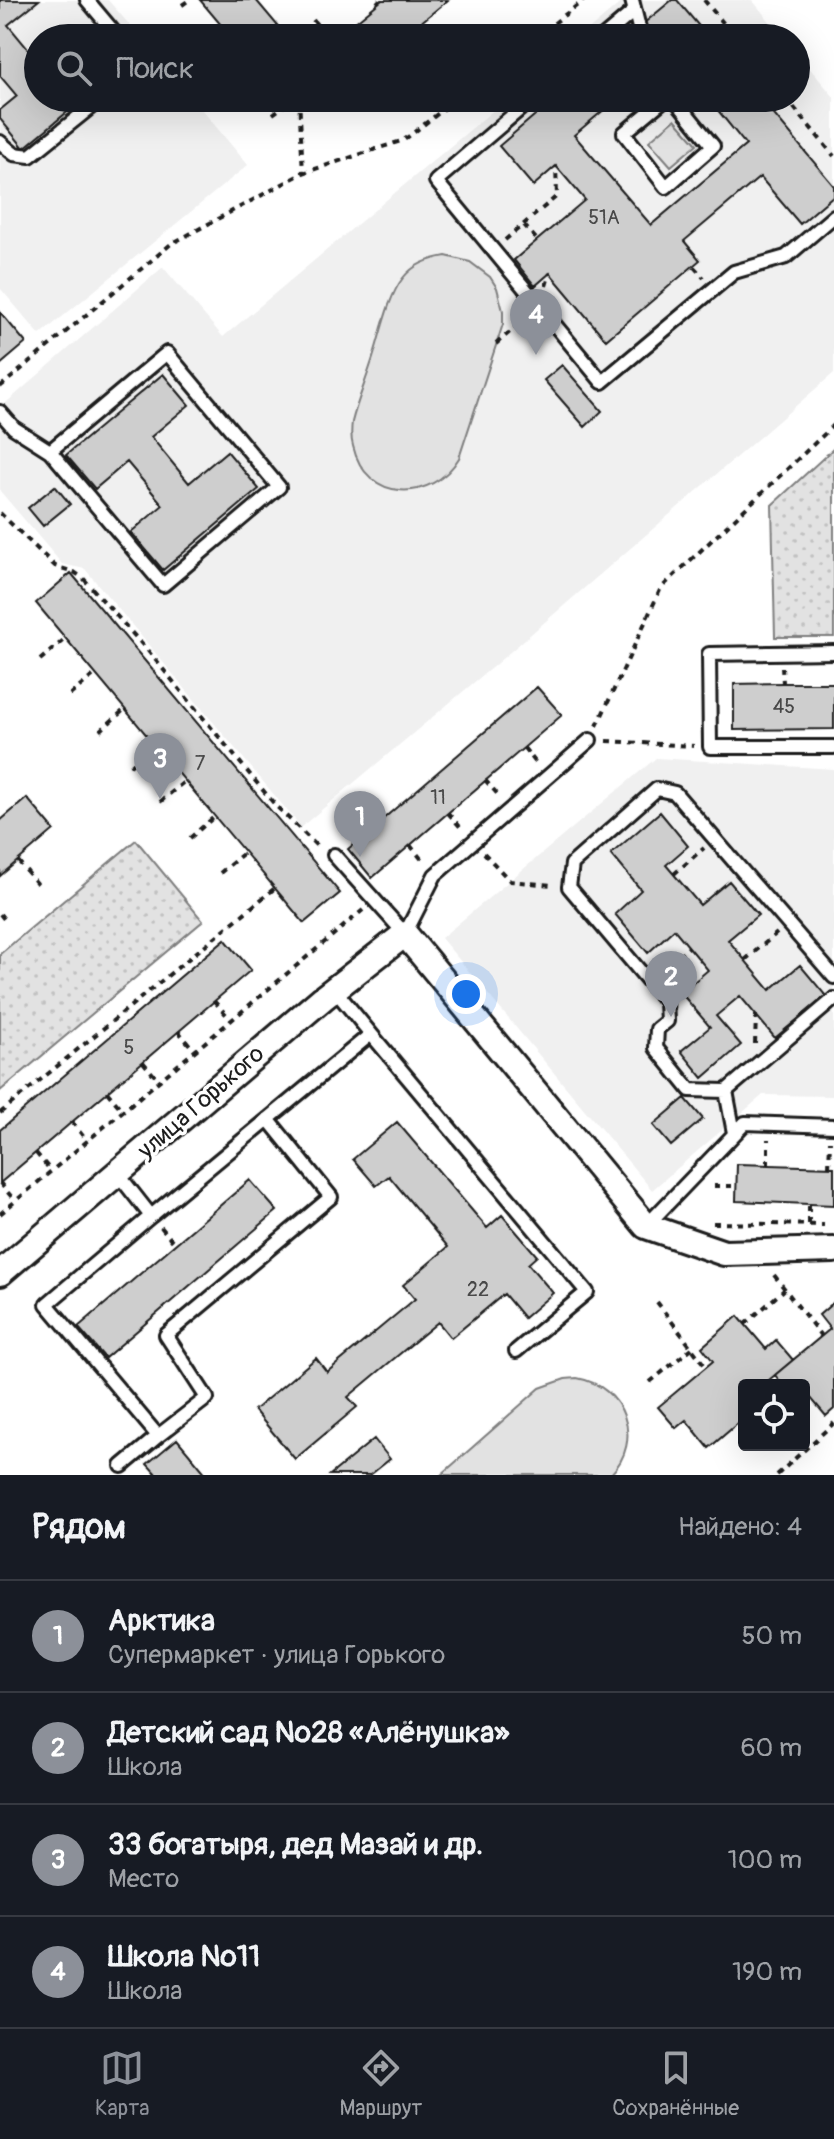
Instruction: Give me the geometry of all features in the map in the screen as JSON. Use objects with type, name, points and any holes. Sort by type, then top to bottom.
[{"type":"street","name":"улица Горького","points":[[0,1273],[334,989],[405,934]]},
{"type":"street","points":[[405,934],[646,1226],[724,1253],[834,1250]]},
{"type":"lane","points":[[87,0],[107,24]]},
{"type":"lane","points":[[615,24],[633,5]]},
{"type":"lane","points":[[0,142],[14,154],[30,156],[85,112]]},
{"type":"lane","points":[[517,112],[436,181],[602,382],[734,272],[786,257],[834,216]]},
{"type":"lane","points":[[649,112],[624,133],[666,187],[713,146],[685,112]]},
{"type":"lane","points":[[0,412],[14,428],[50,451],[163,585],[279,487],[167,353],[50,451]]},
{"type":"lane","points":[[834,652],[709,654],[710,747],[834,747]]},
{"type":"lane","points":[[334,855],[405,934],[435,875],[590,740]]},
{"type":"lane","points":[[834,977],[675,793],[657,789],[572,864],[569,887],[666,1002],[667,1021],[657,1029],[656,1048],[690,1090],[726,1091],[834,999]]},
{"type":"lane","points":[[334,989],[587,1292],[516,1351]]},
{"type":"lane","points":[[158,1436],[47,1304],[371,1034]]},
{"type":"lane","points":[[726,1091],[734,1133]]},
{"type":"lane","points":[[122,1466],[207,1398],[166,1335],[331,1197],[268,1119]]},
{"type":"lane","points":[[646,1226],[745,1123],[832,1126]]},
{"type":"lane","points":[[118,1174],[151,1216]]},
{"type":"path","points":[[182,5],[189,0]]},
{"type":"path","points":[[553,24],[584,0]]},
{"type":"path","points":[[704,0],[724,24]]},
{"type":"path","points":[[313,20],[316,24]]},
{"type":"path","points":[[298,112],[303,173]]},
{"type":"path","points":[[0,387],[171,244],[303,173],[404,140],[440,112]]},
{"type":"path","points":[[798,112],[834,156]]},
{"type":"path","points":[[493,251],[557,196],[556,166]]},
{"type":"path","points":[[524,225],[537,240]]},
{"type":"path","points":[[710,747],[590,740],[661,588],[834,425]]},
{"type":"path","points":[[0,513],[55,566],[83,578],[148,651],[276,806],[317,847],[334,855]]},
{"type":"path","points":[[40,660],[66,638]]},
{"type":"path","points":[[70,695],[95,674]]},
{"type":"path","points":[[100,731],[125,709]]},
{"type":"path","points":[[130,766],[155,745]]},
{"type":"path","points":[[160,802],[185,781]]},
{"type":"path","points":[[190,838],[215,816]]},
{"type":"path","points":[[674,874],[714,839]]},
{"type":"path","points":[[473,842],[510,881],[569,887]]},
{"type":"path","points":[[410,845],[415,851]]},
{"type":"path","points":[[220,873],[245,852]]},
{"type":"path","points":[[18,861],[41,888]]},
{"type":"path","points":[[0,1113],[275,888]]},
{"type":"path","points":[[0,1214],[374,900]]},
{"type":"path","points":[[0,914],[4,919]]},
{"type":"path","points":[[745,960],[788,923]]},
{"type":"path","points":[[649,982],[689,947]]},
{"type":"path","points":[[214,1001],[231,1021]]},
{"type":"path","points":[[178,1031],[195,1051]]},
{"type":"path","points":[[143,1062],[159,1081]]},
{"type":"path","points":[[107,1092],[123,1111]]},
{"type":"path","points":[[72,1122],[87,1141]]},
{"type":"path","points":[[768,1165],[769,1123]]},
{"type":"path","points":[[829,1167],[832,1126]]},
{"type":"path","points":[[36,1153],[51,1171]]},
{"type":"path","points":[[0,1183],[15,1201]]},
{"type":"path","points":[[714,1186],[737,1186]]},
{"type":"path","points":[[809,1204],[809,1224]]},
{"type":"path","points":[[713,1223],[834,1225]]},
{"type":"path","points":[[757,1252],[821,1336]]},
{"type":"path","points":[[745,1324],[785,1289]]},
{"type":"path","points":[[657,1302],[706,1367]]},
{"type":"path","points":[[650,1382],[692,1348]]},
{"type":"path","points":[[777,1475],[834,1423]]},
{"type":"shaded area","points":[[0,0],[108,0],[129,24],[24,24],[24,112],[204,112],[248,165],[40,335],[0,288]]},
{"type":"shaded area","points":[[624,0],[752,0],[772,24],[596,24]]},
{"type":"shaded area","points":[[810,69],[834,97],[834,373],[301,827],[85,569],[62,564],[0,491],[0,408],[163,267],[223,337],[491,112],[810,112]]},
{"type":"shaded area","points":[[675,119],[697,144],[671,166],[649,141]]},
{"type":"shaded area","points":[[446,256],[470,262],[490,277],[497,288],[503,324],[459,458],[447,473],[433,483],[417,489],[385,487],[371,478],[360,465],[352,443],[352,422],[397,286],[417,266]]},
{"type":"shaded area","points":[[834,448],[834,637],[775,637],[772,505]]},
{"type":"shaded area","points":[[656,758],[834,769],[834,1096],[763,1095],[652,1190],[441,938]]},
{"type":"shaded area","points":[[136,840],[203,921],[0,1091],[0,954]]},
{"type":"shaded area","points":[[577,1378],[607,1392],[624,1416],[626,1446],[621,1461],[610,1475],[441,1475],[540,1388]]},
{"type":"building","points":[[0,0],[39,0],[8,25],[24,44],[24,112],[67,112],[24,148],[0,119],[0,110],[17,96],[0,76]]},
{"type":"building","points":[[200,0],[256,0],[276,24],[220,24]]},
{"type":"building","points":[[382,0],[448,0],[419,24],[353,24]]},
{"type":"building","points":[[672,0],[677,0],[697,24],[643,24]]},
{"type":"building","points":[[539,112],[601,112],[574,135],[651,225],[746,145],[719,112],[772,112],[834,186],[834,195],[800,224],[760,177],[684,241],[700,260],[606,340],[550,273],[535,286],[514,260],[585,200],[556,166],[533,186],[499,146]]},
{"type":"building","points":[[0,312],[26,343],[0,365]]},
{"type":"building","points":[[562,365],[602,411],[585,427],[544,380]]},
{"type":"building","points":[[163,374],[189,405],[151,437],[189,483],[227,451],[259,489],[163,570],[131,532],[163,505],[127,462],[95,489],[66,455]]},
{"type":"building","points":[[55,486],[70,504],[43,526],[28,508]]},
{"type":"building","points":[[71,573],[340,893],[304,923],[36,603]]},
{"type":"building","points":[[834,683],[834,729],[734,730],[734,684]]},
{"type":"building","points":[[537,687],[562,715],[372,878],[348,849]]},
{"type":"building","points":[[27,798],[54,830],[0,876],[0,821]]},
{"type":"building","points":[[660,812],[688,846],[666,865],[700,905],[729,881],[758,915],[728,940],[770,990],[800,965],[826,996],[775,1038],[740,996],[716,1016],[741,1045],[703,1078],[681,1051],[710,1027],[681,993],[708,970],[674,929],[648,953],[615,914],[641,890],[611,854]]},
{"type":"building","points":[[225,939],[251,970],[0,1183],[0,1130]]},
{"type":"building","points":[[685,1098],[703,1119],[671,1146],[653,1125]]},
{"type":"building","points":[[397,1122],[487,1228],[502,1215],[537,1256],[528,1264],[553,1293],[524,1318],[504,1294],[451,1338],[438,1322],[348,1397],[357,1407],[295,1459],[254,1410],[316,1358],[327,1372],[415,1299],[403,1285],[448,1247],[389,1176],[376,1186],[353,1159]]},
{"type":"building","points":[[737,1164],[834,1167],[834,1205],[736,1201]]},
{"type":"building","points":[[250,1180],[277,1211],[105,1358],[78,1327]]},
{"type":"building","points":[[834,1302],[834,1409],[826,1416],[810,1397],[810,1379],[778,1379],[775,1375],[830,1329],[819,1315]]},
{"type":"building","points":[[738,1316],[766,1349],[776,1340],[793,1360],[770,1379],[738,1379],[738,1423],[709,1448],[686,1420],[676,1428],[658,1407],[713,1361],[702,1347]]},
{"type":"building","points":[[177,1439],[207,1475],[157,1475],[147,1464]]},
{"type":"building","points":[[374,1439],[390,1459],[370,1475],[330,1475]]},
{"type":"place","name":"Школа №11","points":[[536,355]]},
{"type":"place","name":"33 богатыря, дед Мазай и др.","points":[[160,799]]},
{"type":"place","name":"Арктика","points":[[360,857]]},
{"type":"place","name":"Детский сад №28 «Алёнушка»","points":[[671,1017]]}]
